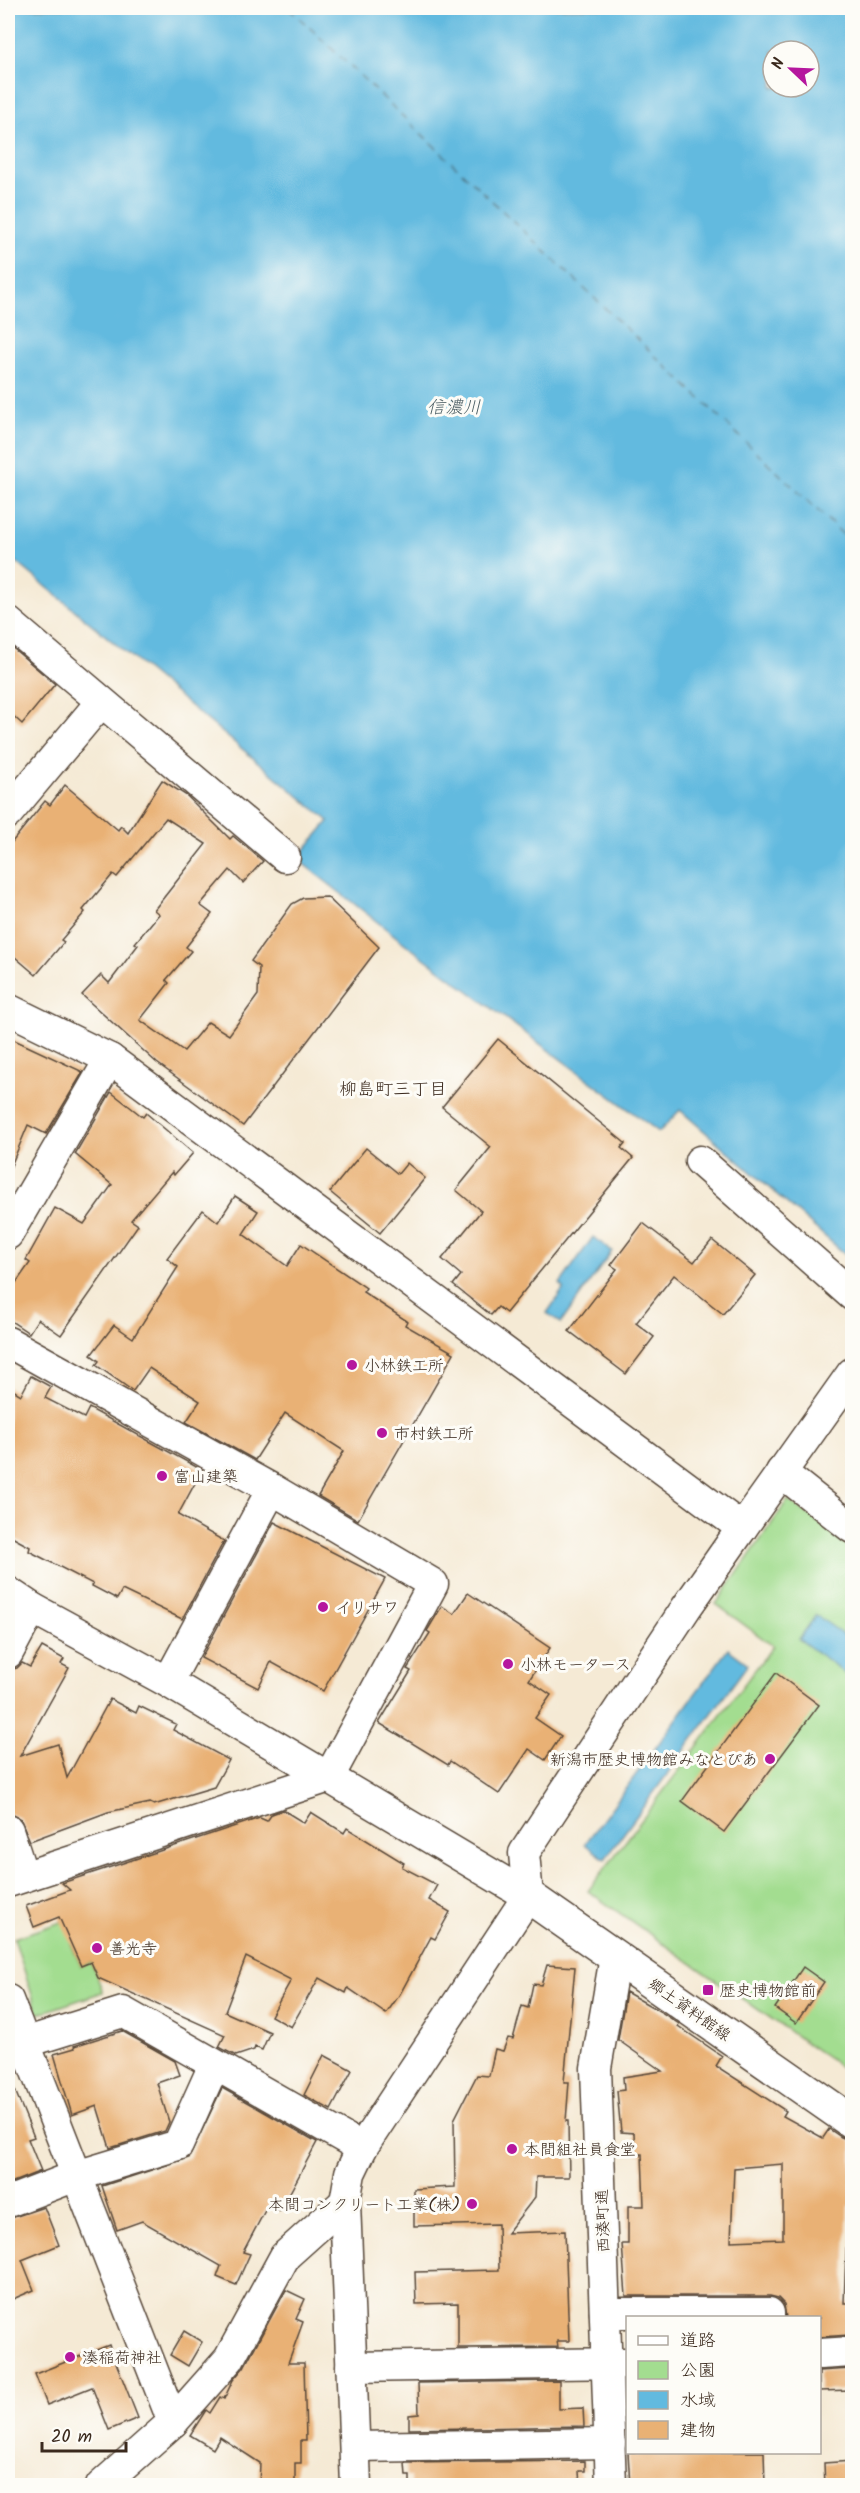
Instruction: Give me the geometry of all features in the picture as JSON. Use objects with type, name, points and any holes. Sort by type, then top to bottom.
[{"type":"main road","name":"郷土資料館線","points":[[528,1896],[852,2122]]},
{"type":"street","points":[[8,622],[285,857]]},
{"type":"street","points":[[8,813],[100,702]]},
{"type":"street","points":[[8,1009],[110,1059],[742,1528]]},
{"type":"street","points":[[8,1234],[110,1059]]},
{"type":"street","points":[[700,1161],[852,1295]]},
{"type":"street","points":[[8,1342],[272,1489],[433,1584],[328,1777],[15,1879],[8,1830]]},
{"type":"street","points":[[356,2486],[345,2202],[350,2173],[362,2148],[528,1896],[524,1852],[686,1608],[852,1373]]},
{"type":"street","points":[[782,1472],[852,1528]]},
{"type":"street","points":[[168,1682],[272,1489]]},
{"type":"street","points":[[8,1653],[20,1600],[168,1682],[528,1896]]},
{"type":"street","name":"西湊町通","points":[[611,2486],[610,2443],[617,2364],[605,2313],[596,2068],[615,1957]]},
{"type":"street","points":[[8,2000],[16,2045],[76,2176],[173,2422]]},
{"type":"street","points":[[16,2045],[123,2012],[362,2148]]},
{"type":"street","points":[[8,2202],[76,2176],[178,2145],[214,2065]]},
{"type":"street","points":[[101,2486],[173,2422],[229,2359],[285,2256],[345,2202]]},
{"type":"street","points":[[605,2313],[769,2313],[769,2316]]},
{"type":"street","points":[[821,2354],[852,2352]]},
{"type":"street","points":[[351,2367],[617,2364]]},
{"type":"street","points":[[354,2447],[610,2443]]},
{"type":"street","points":[[138,2454],[139,2486]]},
{"type":"green space","name":"新潟市歴史博物館みなとぴあ","points":[[788,1500],[852,1546],[852,2075],[588,1891],[773,1646],[716,1604]]},
{"type":"green space","points":[[67,1920],[71,1944],[81,1966],[91,1962],[103,1992],[38,2014],[14,1938]]},
{"type":"water","name":"信濃川","points":[[8,8],[852,8],[852,1260],[680,1110],[659,1132],[408,946],[297,859],[329,821],[8,555]]},
{"type":"water","points":[[593,1237],[612,1251],[561,1323],[547,1313],[564,1288],[560,1284]]},
{"type":"water","points":[[816,1615],[852,1641],[852,1678],[799,1639]]},
{"type":"water","points":[[728,1649],[748,1664],[605,1859],[585,1844]]},
{"type":"building","points":[[8,644],[55,684],[22,724],[8,711]]},
{"type":"building","points":[[162,780],[187,796],[230,839],[233,836],[263,861],[243,883],[230,870],[200,905],[212,914],[186,947],[191,951],[166,980],[169,983],[140,1020],[184,1051],[208,1022],[229,1035],[258,995],[259,967],[251,961],[292,904],[303,898],[327,897],[379,947],[243,1126],[157,1063],[82,995],[101,975],[109,983],[138,945],[135,943],[159,914],[154,910],[206,844],[166,818],[117,877],[113,874],[83,910],[85,912],[61,940],[64,942],[36,975],[8,951],[8,847],[45,801],[50,805],[65,785],[118,830],[121,826],[128,833]]},
{"type":"building","points":[[8,1037],[83,1072],[46,1134],[28,1125],[8,1173]]},
{"type":"building","points":[[498,1039],[625,1143],[621,1148],[633,1158],[506,1313],[498,1307],[491,1315],[453,1285],[461,1275],[442,1259],[481,1211],[456,1190],[491,1147],[442,1107]]},
{"type":"building","points":[[111,1092],[143,1117],[146,1113],[193,1153],[174,1175],[172,1172],[131,1220],[138,1225],[61,1335],[38,1319],[29,1333],[8,1319],[8,1294],[30,1263],[26,1260],[55,1208],[84,1224],[112,1185],[75,1154]]},
{"type":"building","points":[[366,1148],[398,1174],[407,1163],[425,1178],[380,1233],[330,1192]]},
{"type":"building","points":[[235,1196],[258,1211],[243,1234],[287,1266],[301,1244],[366,1288],[363,1292],[407,1321],[405,1325],[454,1353],[358,1520],[318,1496],[344,1451],[285,1413],[255,1460],[186,1422],[200,1401],[149,1368],[133,1391],[96,1365],[99,1361],[91,1355],[114,1325],[133,1338],[178,1267],[167,1258],[203,1210],[218,1222]]},
{"type":"building","points":[[643,1223],[694,1262],[712,1240],[755,1275],[723,1314],[674,1275],[636,1323],[654,1337],[626,1374],[569,1331],[617,1269],[611,1265]]},
{"type":"building","points":[[31,1376],[51,1387],[45,1398],[84,1418],[89,1408],[202,1470],[178,1515],[224,1541],[182,1619],[122,1590],[117,1599],[29,1551],[30,1547],[8,1535],[8,1387],[21,1395]]},
{"type":"building","name":"イリサワ","points":[[274,1522],[385,1579],[323,1691],[271,1662],[258,1688],[201,1658]]},
{"type":"building","points":[[468,1593],[550,1648],[529,1680],[551,1695],[535,1718],[561,1736],[545,1760],[529,1749],[499,1794],[450,1761],[448,1765],[379,1723],[411,1671],[407,1669],[430,1633],[427,1631],[442,1606],[454,1614]]},
{"type":"building","points":[[42,1647],[64,1659],[61,1664],[69,1668],[20,1756],[58,1744],[67,1778],[110,1699],[136,1713],[139,1706],[176,1724],[173,1730],[229,1760],[214,1787],[154,1805],[150,1803],[108,1812],[30,1841],[20,1818],[8,1813],[8,1670],[17,1668],[22,1663],[30,1667]]},
{"type":"building","points":[[776,1673],[819,1705],[724,1832],[682,1801]]},
{"type":"building","points":[[283,1810],[304,1823],[311,1812],[344,1833],[347,1828],[404,1863],[402,1867],[437,1885],[429,1900],[450,1912],[435,1939],[431,1937],[400,1994],[386,2014],[348,1988],[346,1993],[319,1978],[291,2027],[271,2016],[291,1980],[246,1957],[225,2012],[270,2032],[262,2050],[255,2047],[254,2050],[236,2056],[219,2047],[225,2035],[98,1978],[91,1962],[81,1966],[59,1917],[34,1927],[26,1906],[70,1890],[62,1883],[260,1818],[267,1821],[272,1814]]},
{"type":"building","points":[[547,1965],[575,1967],[564,2082],[569,2082],[566,2121],[568,2121],[569,2177],[536,2177],[535,2197],[507,2233],[565,2231],[569,2341],[557,2341],[558,2347],[458,2348],[458,2303],[416,2304],[415,2272],[499,2270],[498,2224],[414,2226],[414,2189],[455,2187],[454,2120],[477,2075],[489,2076],[495,2049],[503,2051],[508,2038],[513,2039],[522,2006],[528,2008],[533,1984],[541,1985]]},
{"type":"building","points":[[803,1967],[824,1982],[796,2023],[775,2008]]},
{"type":"building","points":[[626,1992],[679,2024],[678,2026],[722,2056],[716,2066],[786,2111],[783,2116],[823,2138],[829,2129],[852,2141],[852,2208],[848,2205],[844,2303],[850,2303],[850,2335],[821,2337],[821,2316],[786,2316],[784,2304],[778,2298],[770,2296],[626,2296],[622,2244],[628,2244],[628,2206],[644,2206],[642,2154],[635,2154],[634,2133],[621,2132],[617,2091],[624,2090],[623,2077],[662,2071],[618,2040]],"holes":[[[783,2164],[783,2239],[731,2241],[734,2168]]]},
{"type":"building","points":[[122,2031],[175,2061],[180,2075],[157,2083],[169,2122],[165,2131],[110,2148],[97,2106],[72,2115],[54,2054]]},
{"type":"building","points":[[324,2055],[352,2070],[331,2110],[304,2095]]},
{"type":"building","points":[[8,2073],[34,2137],[28,2139],[41,2171],[8,2184]]},
{"type":"building","points":[[222,2088],[317,2142],[280,2211],[268,2205],[243,2252],[250,2254],[236,2285],[217,2277],[221,2266],[142,2221],[117,2230],[102,2186],[189,2158]]},
{"type":"building","points":[[44,2207],[59,2245],[22,2260],[34,2290],[8,2301],[8,2219]]},
{"type":"building","points":[[286,2290],[305,2299],[296,2319],[303,2322],[288,2363],[304,2363],[306,2440],[301,2440],[301,2463],[295,2463],[295,2486],[259,2486],[260,2463],[220,2437],[213,2449],[190,2435],[206,2410],[210,2413],[220,2397],[224,2399]]},
{"type":"building","points":[[184,2331],[202,2342],[188,2366],[170,2355]]},
{"type":"building","points":[[109,2345],[138,2418],[109,2430],[92,2387],[47,2405],[35,2374]]},
{"type":"building","points":[[852,2369],[852,2390],[821,2391],[821,2371]]},
{"type":"building","points":[[559,2381],[559,2409],[583,2408],[584,2426],[409,2429],[409,2415],[419,2414],[418,2383]]},
{"type":"building","points":[[628,2454],[764,2454],[765,2486],[630,2486]]},
{"type":"building","points":[[585,2461],[585,2471],[579,2471],[580,2486],[410,2486],[410,2476],[406,2476],[405,2463]]},
{"type":"building","points":[[852,2461],[852,2486],[825,2486],[824,2463]]},
{"type":"ferry route","points":[[289,8],[852,543]]},
{"type":"place","name":"小林鉄工所","points":[[352,1365]]},
{"type":"place","name":"市村鉄工所","points":[[382,1433]]},
{"type":"place","name":"富山建築","points":[[162,1476]]},
{"type":"place","name":"イリサワ","points":[[323,1607]]},
{"type":"place","name":"小林モータース","points":[[508,1664]]},
{"type":"place","name":"新潟市歴史博物館みなとぴあ","points":[[770,1759]]},
{"type":"place","name":"善光寺","points":[[97,1948]]},
{"type":"place","name":"歴史博物館前","points":[[708,1990]]},
{"type":"place","name":"本間組社員食堂","points":[[512,2149]]},
{"type":"place","name":"本間コンクリート工業(株)","points":[[472,2204]]},
{"type":"place","name":"湊稲荷神社","points":[[70,2357]]},
{"type":"district","name":"柳島町三丁目","points":[[393,1089]]}]
